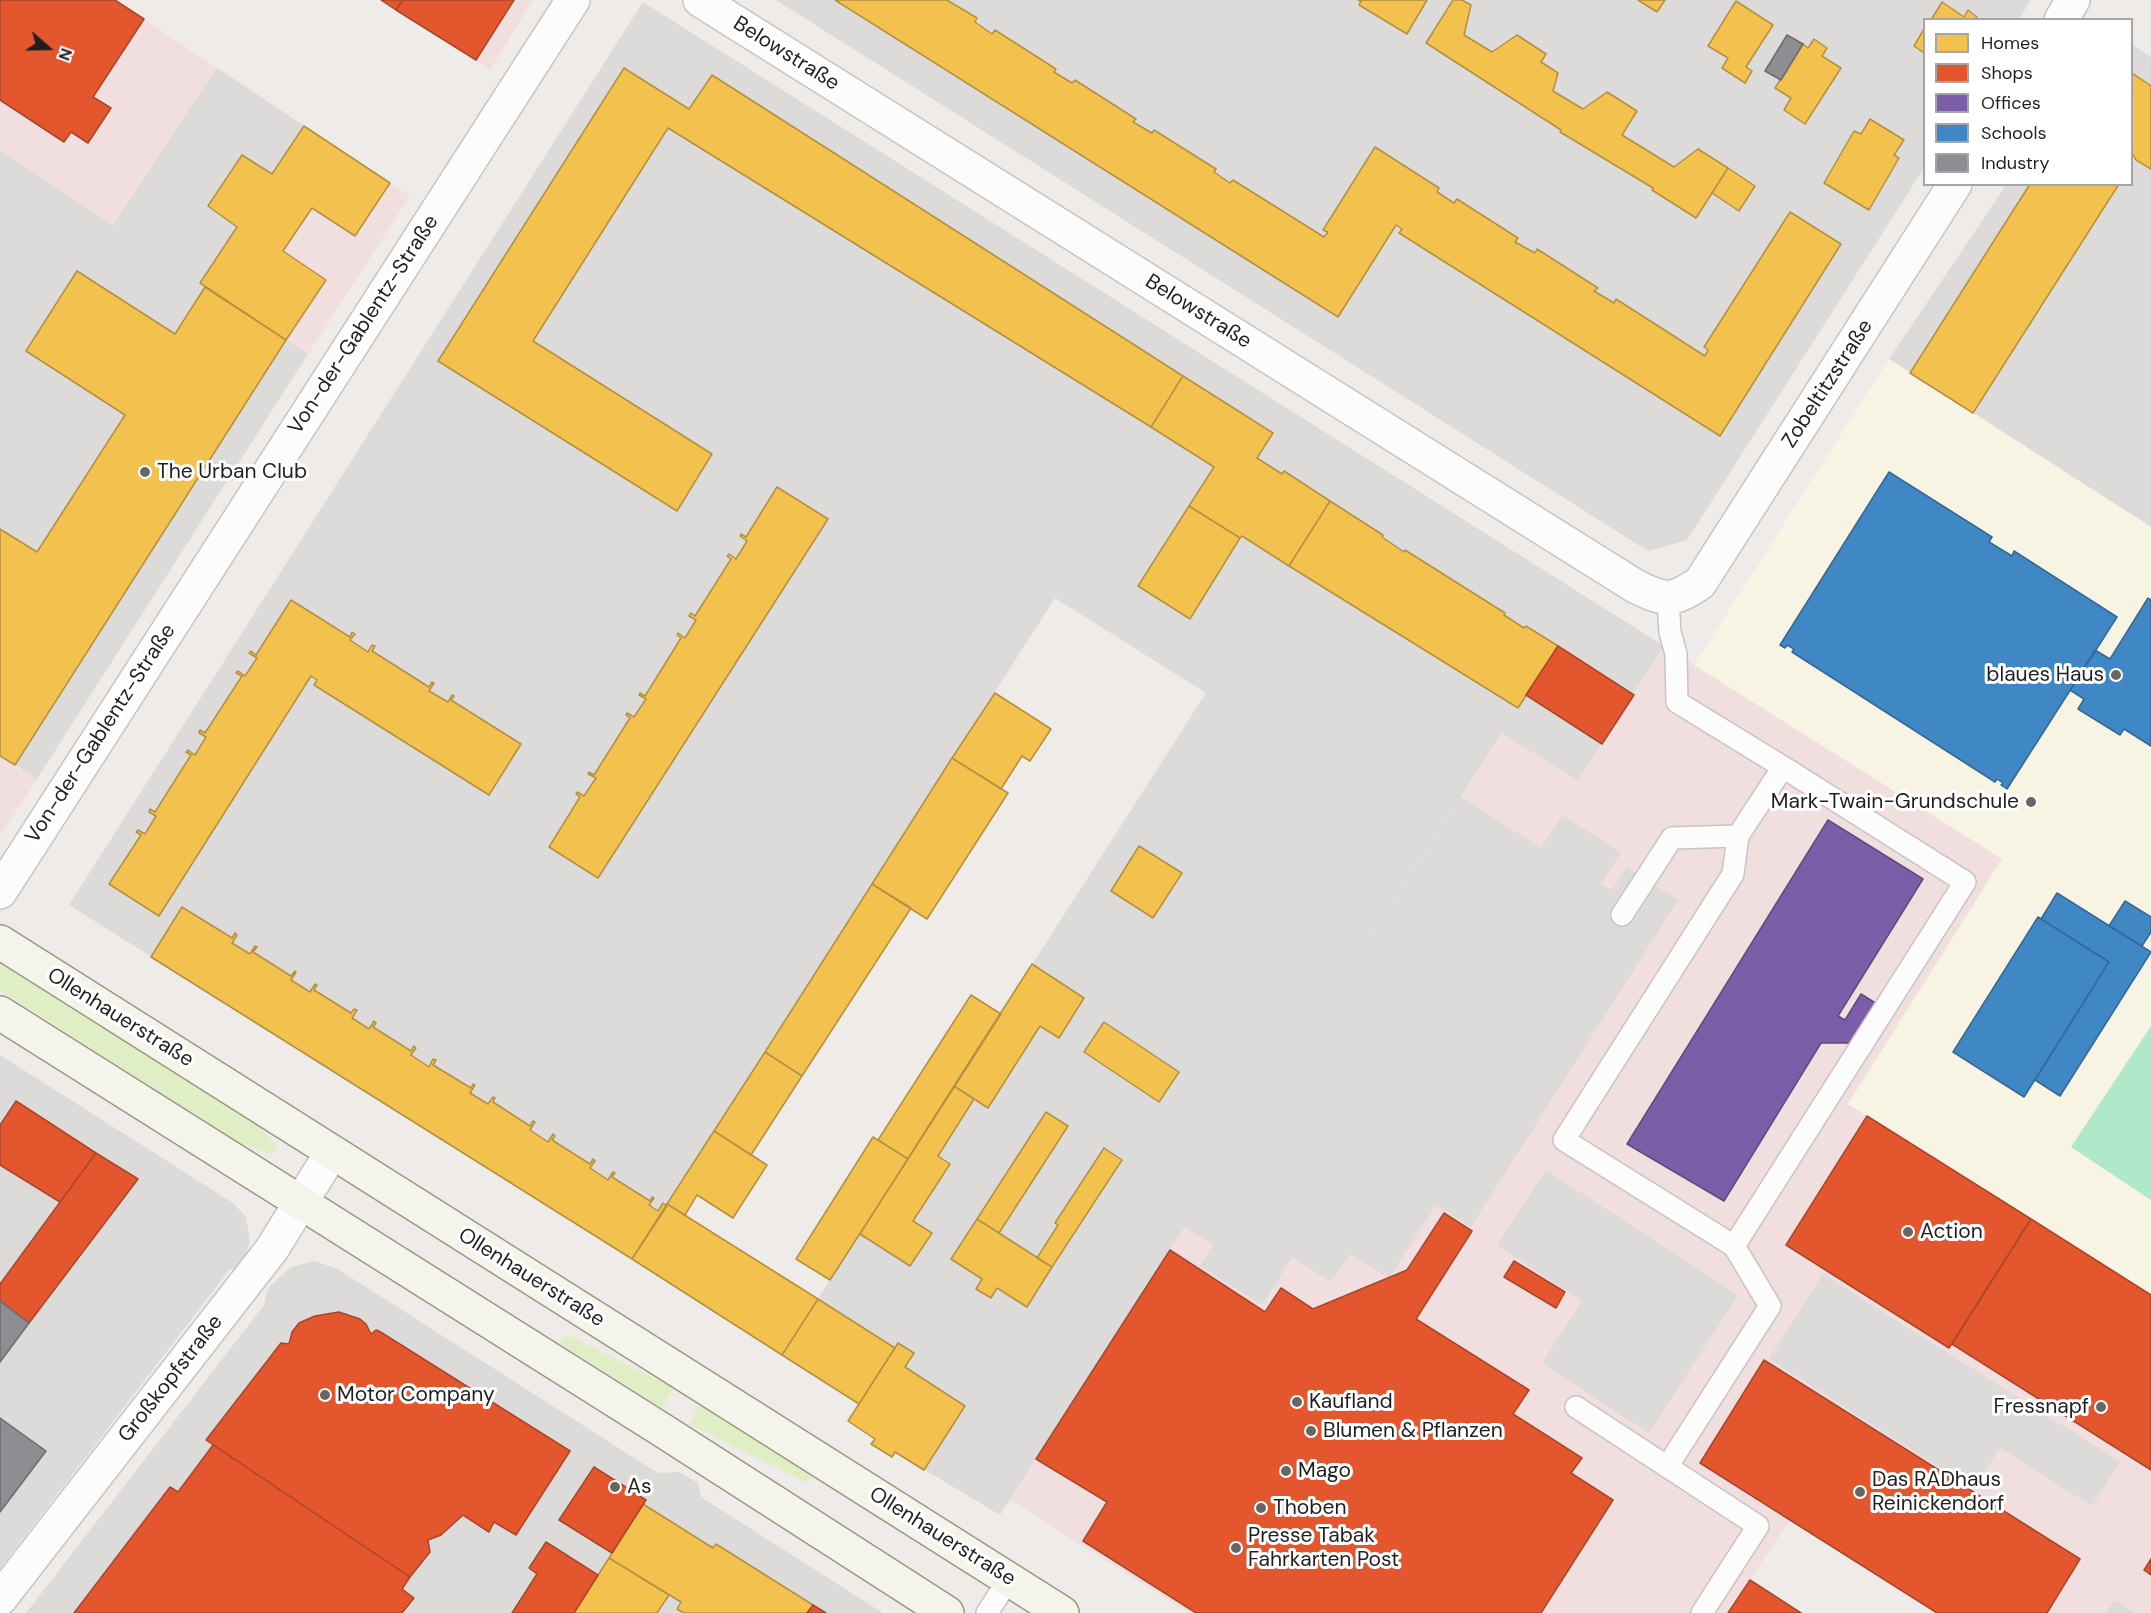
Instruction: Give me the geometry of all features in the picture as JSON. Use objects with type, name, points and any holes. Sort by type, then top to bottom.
[{"type":"main road","name":"Ollenhauerstraße","points":[[0,942],[1062,1613]]},
{"type":"main road","points":[[0,1013],[662,1430],[947,1613]]},
{"type":"street","name":"Von-der-Gablentz-Straße","points":[[0,892],[573,0]]},
{"type":"street","name":"Belowstraße","points":[[700,0],[1635,586],[1668,599]]},
{"type":"street","points":[[2062,18],[2073,0]]},
{"type":"street","name":"Zobeltitzstraße","points":[[1668,599],[1701,583],[1954,186]]},
{"type":"street","name":"Großkopfstraße","points":[[0,1599],[272,1249],[332,1152]]},
{"type":"lane","points":[[1668,599],[1670,632],[1676,654],[1677,702],[1965,882],[1734,1246]]},
{"type":"lane","points":[[1667,1467],[1770,1306],[1734,1246],[1564,1140],[1733,874],[1738,836],[1783,767]]},
{"type":"lane","points":[[1622,915],[1672,838],[1738,836]]},
{"type":"lane","points":[[1576,1407],[1758,1526],[1702,1613]]},
{"type":"lane","points":[[987,1613],[1009,1579]]},
{"type":"shaded area","points":[[0,0],[115,0],[410,196],[308,354],[0,150]]},
{"type":"shaded area","points":[[381,0],[533,0],[490,70]]},
{"type":"shaded area","points":[[776,0],[2031,0],[2020,18],[1923,18],[1923,170],[1687,540],[1648,551]]},
{"type":"shaded area","points":[[643,2],[1664,646],[1578,781],[1501,734],[1000,1515],[895,1452],[892,1457],[871,1444],[875,1438],[848,1421],[858,1404],[782,1355],[1206,693],[1055,598],[632,1259],[69,905]]},
{"type":"shaded area","points":[[2133,45],[2151,57],[2151,527],[1889,359],[2005,186],[2133,186]]},
{"type":"shaded area","points":[[217,68],[304,126],[272,174],[242,156],[208,206],[237,227],[200,283],[113,225]]},
{"type":"shaded area","points":[[0,150],[308,354],[37,779],[0,756]]},
{"type":"shaded area","points":[[2080,300],[2151,350],[2151,356],[2076,456],[2007,406]]},
{"type":"shaded area","name":"Mark-Twain-Grundschule","points":[[1889,359],[2151,527],[2151,1296],[1848,1104],[2002,859],[1694,665]]},
{"type":"shaded area","points":[[1664,646],[2003,859],[1848,1104],[2151,1296],[2151,1613],[1937,1613],[1789,1521],[1728,1613],[1189,1613],[1010,1500],[1502,733],[1578,781]]},
{"type":"shaded area","points":[[0,756],[37,779],[0,836]]},
{"type":"shaded area","points":[[1461,797],[1541,848],[1562,815],[1621,853],[1601,884],[1612,890],[1627,867],[1678,900],[1471,1227],[1436,1205],[1389,1278],[1350,1254],[1331,1282],[1292,1257],[1262,1305],[1200,1266],[1213,1245],[1184,1227]]},
{"type":"shaded area","points":[[0,1055],[233,1203],[246,1217],[250,1241],[240,1266],[236,1270],[230,1269],[0,1569]]},
{"type":"shaded area","points":[[0,1091],[16,1101],[0,1125]]},
{"type":"shaded area","points":[[0,1165],[60,1202],[0,1284]]},
{"type":"shaded area","points":[[1546,1170],[1738,1295],[1649,1433],[1542,1363],[1582,1301],[1497,1245]]},
{"type":"shaded area","points":[[314,1261],[336,1268],[658,1473],[679,1472],[698,1483],[701,1497],[883,1613],[26,1613],[264,1305],[271,1285],[291,1267]]},
{"type":"shaded area","points":[[1823,1274],[2120,1462],[2092,1506],[2000,1448],[1973,1489],[1769,1359]]},
{"type":"shaded area","points":[[2114,1600],[2135,1613],[2106,1613]]},
{"type":"green space","points":[[0,963],[256,1123],[277,1146],[272,1154],[241,1144],[0,990]]},
{"type":"green space","points":[[2151,1026],[2151,1200],[2071,1147]]},
{"type":"green space","points":[[566,1334],[674,1388],[662,1408],[560,1343]]},
{"type":"green space","points":[[699,1405],[812,1476],[808,1483],[689,1424]]},
{"type":"building: Homes","points":[[835,0],[947,0],[977,18],[975,22],[992,34],[995,30],[1056,69],[1054,72],[1072,83],[1075,80],[1136,119],[1133,122],[1152,133],[1154,130],[1216,169],[1214,172],[1230,183],[1233,180],[1324,237],[1328,232],[1323,230],[1375,147],[1439,188],[1437,192],[1454,203],[1457,199],[1518,238],[1515,242],[1535,253],[1537,249],[1598,288],[1594,291],[1614,303],[1616,299],[1705,356],[1708,350],[1704,347],[1790,212],[1841,244],[1720,436],[1399,233],[1402,229],[1396,225],[1338,317]]},
{"type":"building: Homes","points":[[1358,0],[1427,0],[1407,34],[1359,5],[1361,1]]},
{"type":"building: Homes","points":[[1453,0],[1462,0],[1471,5],[1464,35],[1492,52],[1517,35],[1546,54],[1541,62],[1558,73],[1553,91],[1583,109],[1607,92],[1637,111],[1622,135],[1674,167],[1698,149],[1728,168],[1696,218],[1652,190],[1653,188],[1560,132],[1561,130],[1426,43]]},
{"type":"building: Homes","points":[[1638,0],[1665,0],[1657,12]]},
{"type":"building: Homes","points":[[1736,1],[1773,25],[1746,67],[1752,71],[1745,83],[1722,68],[1728,58],[1708,46]]},
{"type":"building: Homes","points":[[1942,2],[1964,17],[1968,10],[1977,17],[1976,18],[1932,18]]},
{"type":"building: Homes","points":[[1923,31],[1923,52],[1914,46]]},
{"type":"building: Homes","points":[[1814,39],[1827,48],[1822,56],[1841,68],[1805,124],[1784,110],[1791,98],[1775,88],[1803,44],[1808,48]]},
{"type":"building: Homes","points":[[624,68],[689,109],[712,75],[1183,376],[1151,427],[668,128],[533,341],[712,454],[677,511],[438,361]]},
{"type":"building: Homes","points":[[2133,74],[2151,86],[2151,169],[2136,160],[2133,155]]},
{"type":"building: Homes","points":[[1870,119],[1904,140],[1894,155],[1899,158],[1869,210],[1824,183],[1854,131],[1861,134]]},
{"type":"building: Homes","points":[[304,126],[390,183],[355,236],[312,208],[283,251],[326,280],[286,340],[200,283],[237,227],[208,206],[242,155],[272,174]]},
{"type":"building: Homes","points":[[1728,168],[1755,186],[1739,211],[1712,193]]},
{"type":"building: Homes","points":[[2029,186],[2118,186],[1973,413],[1910,373]]},
{"type":"building: Homes","name":"The Urban Club","points":[[77,271],[175,334],[205,287],[286,340],[15,765],[0,756],[0,529],[37,552],[125,415],[26,351]]},
{"type":"building: Homes","points":[[1183,376],[1273,433],[1257,458],[1282,474],[1284,471],[1330,501],[1289,566],[1189,506],[1214,467],[1151,427]]},
{"type":"building: Homes","points":[[777,487],[828,519],[598,878],[549,847],[580,797],[576,794],[577,792],[584,796],[596,778],[588,774],[589,772],[594,775],[630,718],[626,715],[627,713],[634,717],[646,699],[639,695],[640,693],[645,696],[681,638],[677,635],[678,633],[685,638],[696,620],[689,616],[691,613],[695,616],[731,559],[727,556],[729,554],[736,559],[747,541],[740,536],[741,534],[746,537]]},
{"type":"building: Homes","points":[[1330,501],[1383,535],[1382,537],[1404,552],[1405,550],[1505,613],[1504,615],[1524,628],[1526,626],[1558,646],[1518,708],[1289,566]]},
{"type":"building: Homes","points":[[1189,506],[1240,538],[1190,619],[1138,586]]},
{"type":"building: Homes","points":[[291,600],[350,637],[352,632],[355,634],[350,640],[368,652],[372,645],[375,646],[372,651],[429,687],[432,682],[434,683],[429,691],[448,702],[452,695],[454,696],[451,700],[521,744],[489,795],[314,685],[317,680],[311,676],[159,916],[109,884],[141,835],[136,832],[138,830],[145,834],[156,816],[149,812],[150,809],[155,812],[191,755],[186,752],[188,750],[195,755],[206,737],[199,733],[200,730],[205,733],[242,676],[236,673],[238,671],[245,676],[257,658],[249,653],[251,651],[256,655]]},
{"type":"building: Homes","points":[[995,693],[1051,729],[1030,761],[1022,756],[1001,789],[952,758]]},
{"type":"building: Homes","points":[[952,758],[1008,793],[927,919],[872,884]]},
{"type":"building: Homes","points":[[1139,846],[1182,873],[1153,918],[1111,891]]},
{"type":"building: Homes","points":[[872,884],[911,908],[802,1076],[765,1052]]},
{"type":"building: Homes","points":[[182,907],[232,938],[235,933],[237,935],[232,943],[250,954],[255,946],[257,947],[253,952],[291,976],[295,971],[291,980],[310,992],[315,984],[317,985],[314,990],[351,1013],[354,1009],[357,1010],[352,1018],[369,1029],[374,1021],[376,1023],[373,1027],[411,1051],[414,1046],[416,1048],[411,1055],[429,1067],[433,1059],[436,1060],[433,1065],[471,1088],[473,1084],[475,1085],[470,1093],[488,1104],[493,1097],[495,1098],[493,1102],[530,1126],[533,1121],[535,1122],[530,1130],[548,1142],[553,1134],[555,1136],[552,1140],[590,1164],[593,1159],[595,1161],[590,1168],[608,1180],[613,1172],[615,1173],[612,1177],[650,1201],[652,1197],[654,1198],[649,1205],[658,1211],[663,1203],[667,1206],[632,1259],[151,957]]},
{"type":"building: Homes","points":[[1032,964],[1084,998],[1059,1038],[1040,1026],[988,1108],[954,1086]]},
{"type":"building: Homes","points":[[971,995],[1001,1014],[908,1159],[878,1140]]},
{"type":"building: Homes","points":[[1104,1022],[1179,1072],[1159,1102],[1084,1052]]},
{"type":"building: Homes","points":[[765,1052],[802,1076],[751,1155],[714,1131]]},
{"type":"building: Homes","points":[[954,1086],[974,1099],[938,1156],[950,1164],[913,1221],[932,1233],[910,1266],[860,1234]]},
{"type":"building: Homes","points":[[1046,1112],[1068,1126],[999,1233],[977,1219]]},
{"type":"building: Homes","points":[[714,1131],[767,1165],[733,1218],[697,1195],[685,1215],[667,1204]]},
{"type":"building: Homes","points":[[873,1137],[908,1159],[830,1280],[796,1259]]},
{"type":"building: Homes","points":[[1104,1148],[1122,1160],[1052,1267],[1037,1258],[1058,1225],[1055,1223]]},
{"type":"building: Homes","points":[[667,1204],[818,1299],[782,1355],[632,1259]]},
{"type":"building: Homes","points":[[977,1219],[1052,1267],[1027,1307],[997,1288],[991,1298],[976,1289],[982,1279],[951,1259]]},
{"type":"building: Homes","points":[[818,1299],[895,1348],[859,1404],[782,1355]]},
{"type":"building: Homes","points":[[898,1343],[914,1353],[905,1367],[965,1406],[924,1470],[895,1452],[892,1457],[871,1444],[875,1439],[848,1421]]},
{"type":"building: Homes","points":[[643,1504],[713,1548],[716,1544],[813,1605],[807,1613],[684,1613],[677,1609],[681,1602],[609,1558]]},
{"type":"building: Homes","points":[[609,1558],[669,1595],[657,1613],[574,1613]]},
{"type":"building: Shops","points":[[0,0],[115,0],[144,19],[93,97],[111,108],[88,143],[71,132],[64,142],[0,100]]},
{"type":"building: Shops","points":[[381,0],[403,0],[396,10]]},
{"type":"building: Shops","points":[[403,0],[514,0],[476,60],[396,10]]},
{"type":"building: Shops","points":[[1558,646],[1634,695],[1602,744],[1526,695]]},
{"type":"building: Shops","points":[[16,1101],[96,1153],[60,1202],[0,1165],[0,1125]]},
{"type":"building: Shops","name":"Action","points":[[1867,1116],[2031,1219],[1949,1348],[1786,1245]]},
{"type":"building: Shops","points":[[96,1153],[138,1179],[29,1323],[0,1301],[0,1284]]},
{"type":"building: Shops","name":"Kaufland","points":[[1444,1213],[1472,1231],[1416,1319],[1529,1390],[1513,1414],[1582,1458],[1571,1473],[1613,1500],[1541,1613],[1196,1613],[1083,1541],[1107,1502],[1036,1459],[1170,1250],[1265,1312],[1281,1288],[1313,1309],[1407,1270]]},
{"type":"building: Shops","name":"Fressnapf","points":[[2031,1219],[2151,1295],[2151,1470],[1952,1344]]},
{"type":"building: Shops","points":[[1514,1261],[1565,1292],[1556,1308],[1504,1277]]},
{"type":"building: Shops","points":[[339,1312],[360,1319],[366,1324],[371,1334],[376,1330],[379,1331],[570,1451],[516,1535],[494,1522],[489,1532],[463,1515],[441,1535],[428,1540],[430,1552],[410,1577],[206,1440],[281,1343],[289,1344],[292,1332],[299,1323],[315,1316]]},
{"type":"building: Shops","name":"Das RADhaus Reinickendorf","points":[[1764,1360],[2080,1559],[2047,1613],[1937,1613],[1700,1463]]},
{"type":"building: Shops","points":[[213,1445],[410,1577],[402,1589],[414,1598],[402,1613],[74,1613],[170,1487],[178,1492]]},
{"type":"building: Shops","points":[[594,1467],[646,1500],[612,1553],[559,1520]]},
{"type":"building: Shops","points":[[546,1542],[598,1575],[574,1613],[512,1613],[537,1574],[529,1568]]},
{"type":"building: Shops","points":[[2151,1559],[2151,1575],[2144,1570]]},
{"type":"building: Shops","points":[[1750,1580],[1801,1613],[1728,1613]]},
{"type":"building: Shops","points":[[813,1605],[826,1613],[807,1613]]},
{"type":"building: Offices","points":[[1828,820],[1923,879],[1838,1016],[1845,1020],[1861,994],[1877,1004],[1853,1043],[1821,1043],[1724,1201],[1627,1144]]},
{"type":"building: Schools","points":[[1889,472],[1992,537],[1989,542],[2012,556],[2014,551],[2117,617],[2007,789],[1997,779],[1995,782],[1792,652],[1794,649],[1787,645],[1785,648],[1780,645]]},
{"type":"building: Schools","name":"blaues Haus","points":[[2148,598],[2151,600],[2151,746],[2124,729],[2120,735],[2078,709],[2084,699],[2070,690],[2095,650],[2110,659]]},
{"type":"building: Schools","points":[[2057,893],[2151,952],[2060,1096],[2035,1080],[2109,962],[2041,919]]},
{"type":"building: Schools","points":[[2125,901],[2151,917],[2151,932],[2142,946],[2109,926]]},
{"type":"building: Schools","points":[[2038,917],[2109,962],[2024,1097],[1953,1052]]},
{"type":"building: Industry","points":[[1787,35],[1803,44],[1781,80],[1765,71]]},
{"type":"building: Industry","points":[[0,1301],[29,1323],[0,1362]]},
{"type":"building: Industry","points":[[0,1418],[46,1451],[0,1512]]},
{"type":"place","name":"The Urban Club","points":[[145,472]]},
{"type":"place","name":"blaues Haus","points":[[2116,675]]},
{"type":"place","name":"Mark-Twain-Grundschule","points":[[2031,802]]},
{"type":"place","name":"Action","points":[[1908,1232]]},
{"type":"place","name":"Motor Company","points":[[325,1395]]},
{"type":"place","name":"Kaufland","points":[[1297,1402]]},
{"type":"place","name":"Fressnapf","points":[[2101,1407]]},
{"type":"place","name":"Blumen & Pflanzen","points":[[1311,1431]]},
{"type":"place","name":"Mago","points":[[1286,1471]]},
{"type":"place","name":"As","points":[[615,1487]]},
{"type":"place","name":"Das RADhaus Reinickendorf","points":[[1860,1492]]},
{"type":"place","name":"Thoben","points":[[1261,1508]]},
{"type":"place","name":"Presse Tabak Fahrkarten Post","points":[[1236,1548]]}]
